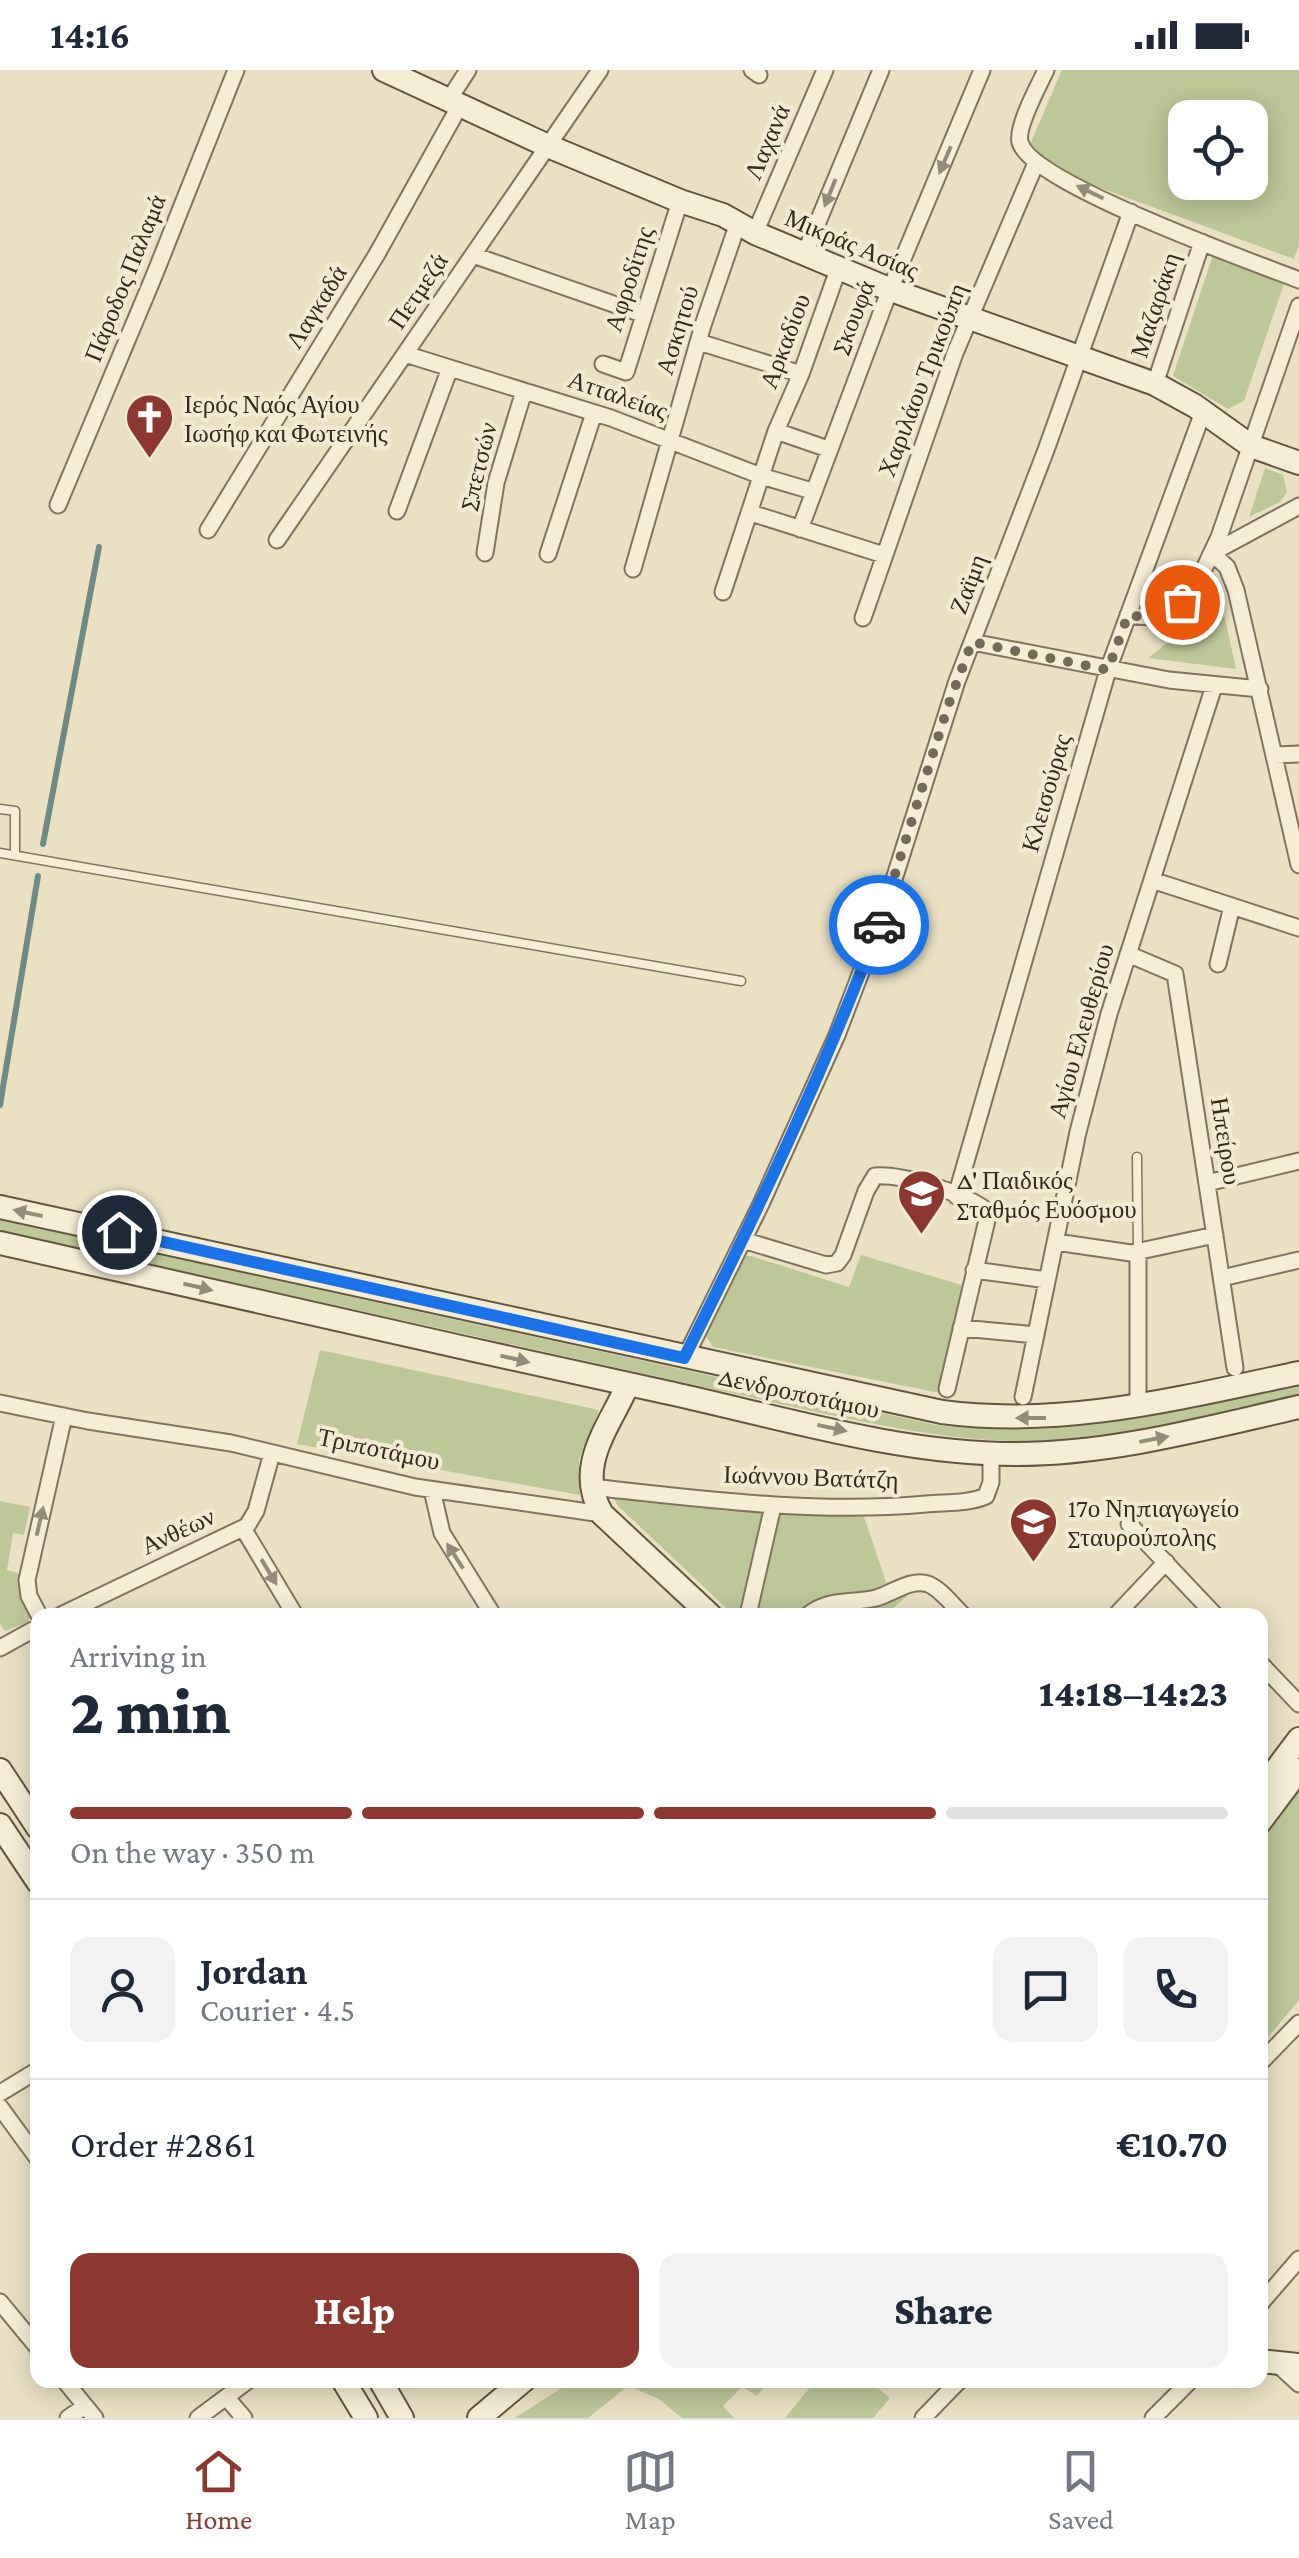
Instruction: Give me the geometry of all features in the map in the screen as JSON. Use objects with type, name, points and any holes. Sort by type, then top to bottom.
[{"type":"main road","name":"Μικράς Ασίας","points":[[384,70],[548,146],[890,290],[1155,384],[1204,412],[1251,446],[1298,466]]},
{"type":"main road","name":"Δενδροποτάμου","points":[[0,1207],[966,1416],[1048,1418],[1138,1406],[1299,1373]]},
{"type":"main road","name":"Δενδροποτάμου","points":[[0,1243],[857,1434],[950,1450],[1054,1453],[1117,1446],[1299,1407]]},
{"type":"main road","points":[[628,1384],[600,1440],[590,1487],[602,1514],[703,1608]]},
{"type":"main road","points":[[1268,1780],[1299,1739]]},
{"type":"main road","points":[[0,1770],[30,1816]]},
{"type":"main road","points":[[1268,1811],[1299,1770]]},
{"type":"main road","points":[[3,1834],[30,1871]]},
{"type":"main road","points":[[348,2388],[366,2418]]},
{"type":"main road","points":[[385,2388],[402,2418]]},
{"type":"main road","points":[[479,2418],[515,2388]]},
{"type":"street","name":"Πάροδος Παλαμά","points":[[58,504],[236,70]]},
{"type":"street","name":"Λαγκαδά","points":[[208,530],[377,254],[468,70]]},
{"type":"street","name":"Πετμεζά","points":[[277,540],[600,70]]},
{"type":"street","name":"Λαχανά","points":[[746,228],[825,70]]},
{"type":"street","points":[[805,253],[881,70]]},
{"type":"street","name":"Σκουφά","points":[[800,528],[890,290],[982,70]]},
{"type":"street","name":"Μαζαράκη","points":[[1046,70],[1019,134],[1020,144],[1036,163],[1130,212],[1207,243],[1155,384]]},
{"type":"street","name":"Χαριλάου Τρικούπη","points":[[863,618],[955,353],[1036,163]]},
{"type":"street","name":"Αφροδίτης","points":[[603,364],[626,372],[680,201]]},
{"type":"street","name":"Ζαϊμη","points":[[684,1358],[743,1240],[844,1018],[882,918],[948,706],[1130,212]]},
{"type":"street","name":"Ασκητού","points":[[633,569],[699,342],[746,228]]},
{"type":"street","points":[[1207,243],[1299,280]]},
{"type":"street","points":[[473,255],[642,314]]},
{"type":"street","name":"Αρκαδίου","points":[[761,476],[839,267]]},
{"type":"street","points":[[1128,615],[1156,619],[1168,613],[1196,586],[1251,446],[1299,306]]},
{"type":"street","points":[[699,342],[801,374]]},
{"type":"street","name":"Ατταλείας","points":[[405,354],[594,412],[761,476],[812,491]]},
{"type":"street","points":[[397,510],[450,368]]},
{"type":"street","name":"Σπετσών","points":[[485,553],[496,483],[524,391]]},
{"type":"street","points":[[548,554],[594,412]]},
{"type":"street","name":"Κλεισούρας","points":[[956,1196],[1108,670],[1204,412]]},
{"type":"street","points":[[776,431],[828,449]]},
{"type":"street","points":[[722,592],[761,476]]},
{"type":"street","points":[[1212,552],[1299,506]]},
{"type":"street","points":[[751,514],[884,555]]},
{"type":"street","points":[[1212,552],[1232,576],[1299,865]]},
{"type":"street","points":[[972,642],[1108,670],[1260,689]]},
{"type":"street","name":"Αγίου Ελευθερίου","points":[[1023,1397],[1083,1116],[1128,954],[1214,686]]},
{"type":"street","points":[[1275,755],[1299,754]]},
{"type":"street","points":[[1152,880],[1299,928]]},
{"type":"street","points":[[1218,964],[1232,906]]},
{"type":"street","name":"Ηπείρου","points":[[1128,954],[1176,974],[1235,1368]]},
{"type":"street","points":[[1208,1182],[1299,1161]]},
{"type":"street","points":[[743,1240],[826,1265],[837,1263],[875,1176],[892,1175],[983,1208],[987,1220],[947,1389]]},
{"type":"street","points":[[1056,1242],[1138,1253],[1215,1235]]},
{"type":"street","points":[[1138,1253],[1138,1406]]},
{"type":"street","points":[[1222,1278],[1299,1260]]},
{"type":"street","points":[[974,1270],[1048,1280]]},
{"type":"street","points":[[961,1328],[1036,1335]]},
{"type":"street","name":"Τριποτάμου","points":[[0,1403],[214,1440],[432,1490],[602,1514]]},
{"type":"street","points":[[35,1608],[27,1580],[64,1416]]},
{"type":"street","name":"Ανθέων","points":[[76,1608],[243,1528],[255,1513],[272,1454]]},
{"type":"street","name":"Ιωάννου Βατάτζη","points":[[590,1487],[773,1506],[856,1508],[975,1500],[990,1490],[990,1454]]},
{"type":"street","points":[[432,1490],[442,1534],[490,1608]]},
{"type":"street","points":[[750,1608],[773,1506]]},
{"type":"street","points":[[1130,1524],[1209,1608]]},
{"type":"street","points":[[243,1528],[291,1608]]},
{"type":"street","points":[[1123,1608],[1166,1562]]},
{"type":"street","points":[[816,1608],[874,1599],[920,1582],[931,1585],[956,1608]]},
{"type":"street","points":[[0,1648],[30,1631]]},
{"type":"street","points":[[1268,1671],[1299,1704]]},
{"type":"street","points":[[1268,2056],[1299,2024]]},
{"type":"street","points":[[0,2070],[5,2090],[30,2075]]},
{"type":"street","points":[[0,2108],[30,2148]]},
{"type":"street","points":[[1268,2295],[1299,2259]]},
{"type":"street","points":[[0,2302],[30,2326]]},
{"type":"street","points":[[1278,2363],[1299,2384]]},
{"type":"street","points":[[68,2418],[90,2412],[70,2388]]},
{"type":"street","points":[[198,2418],[238,2388]]},
{"type":"street","points":[[928,2416],[953,2388]]},
{"type":"street","points":[[1153,2418],[1183,2388]]},
{"type":"street","points":[[226,2396],[244,2418]]},
{"type":"lane","points":[[0,808],[15,811],[14,856]]},
{"type":"lane","points":[[0,853],[741,981]]},
{"type":"lane","points":[[1137,1156],[1138,1253]]},
{"type":"green space","points":[[1062,70],[1299,70],[1299,244],[1294,259],[1090,184],[1046,162],[1029,147]]},
{"type":"green space","points":[[1214,252],[1286,278],[1244,401],[1228,409],[1173,376]]},
{"type":"green space","points":[[1265,468],[1283,475],[1287,492],[1280,502],[1249,517]]},
{"type":"green space","points":[[1218,587],[1236,669],[1148,658],[1196,620]]},
{"type":"green space","points":[[0,1220],[936,1425],[984,1429],[1075,1426],[1163,1414],[1299,1385],[1299,1396],[1144,1430],[1081,1439],[1020,1441],[934,1434],[821,1413],[0,1231]]},
{"type":"green space","points":[[861,1255],[965,1286],[940,1393],[713,1347],[705,1335],[743,1256],[849,1287]]},
{"type":"green space","points":[[320,1350],[599,1410],[579,1459],[580,1495],[297,1444]]},
{"type":"green space","points":[[613,1496],[863,1514],[886,1582],[910,1593],[894,1608],[727,1608],[618,1506]]},
{"type":"green space","points":[[0,1501],[30,1507],[24,1535],[13,1533],[7,1570],[18,1573],[30,1617],[28,1622],[5,1631],[0,1624]]},
{"type":"green space","points":[[1299,1790],[1299,2000],[1268,2037],[1268,1832]]},
{"type":"green space","points":[[561,2388],[626,2388],[588,2418],[515,2418]]},
{"type":"green space","points":[[633,2388],[741,2388],[723,2406],[734,2418],[682,2418],[659,2399]]},
{"type":"green space","points":[[744,2388],[764,2388],[757,2396]]},
{"type":"green space","points":[[809,2388],[878,2388],[890,2398],[873,2418],[785,2418]]},
{"type":"waterway","points":[[43,844],[99,547]]},
{"type":"waterway","points":[[0,1105],[38,876]]},
{"type":"way so far","points":[[879,925],[972,642],[1108,670],[1128,615],[1156,619],[1182,602]]},
{"type":"place","name":"Ιερός Ναός Αγίου Ιωσήφ και Φωτεινής","points":[[149,460]]},
{"type":"place","name":"Δ' Παιδικός Σταθμός Ευόσμου","points":[[922,1236]]},
{"type":"place","name":"17ο Νηπιαγωγείο Σταυρούπολης","points":[[1033,1564]]},
{"type":"route","points":[[119,1232],[684,1358],[761,1204],[837,1035],[879,925]]}]
